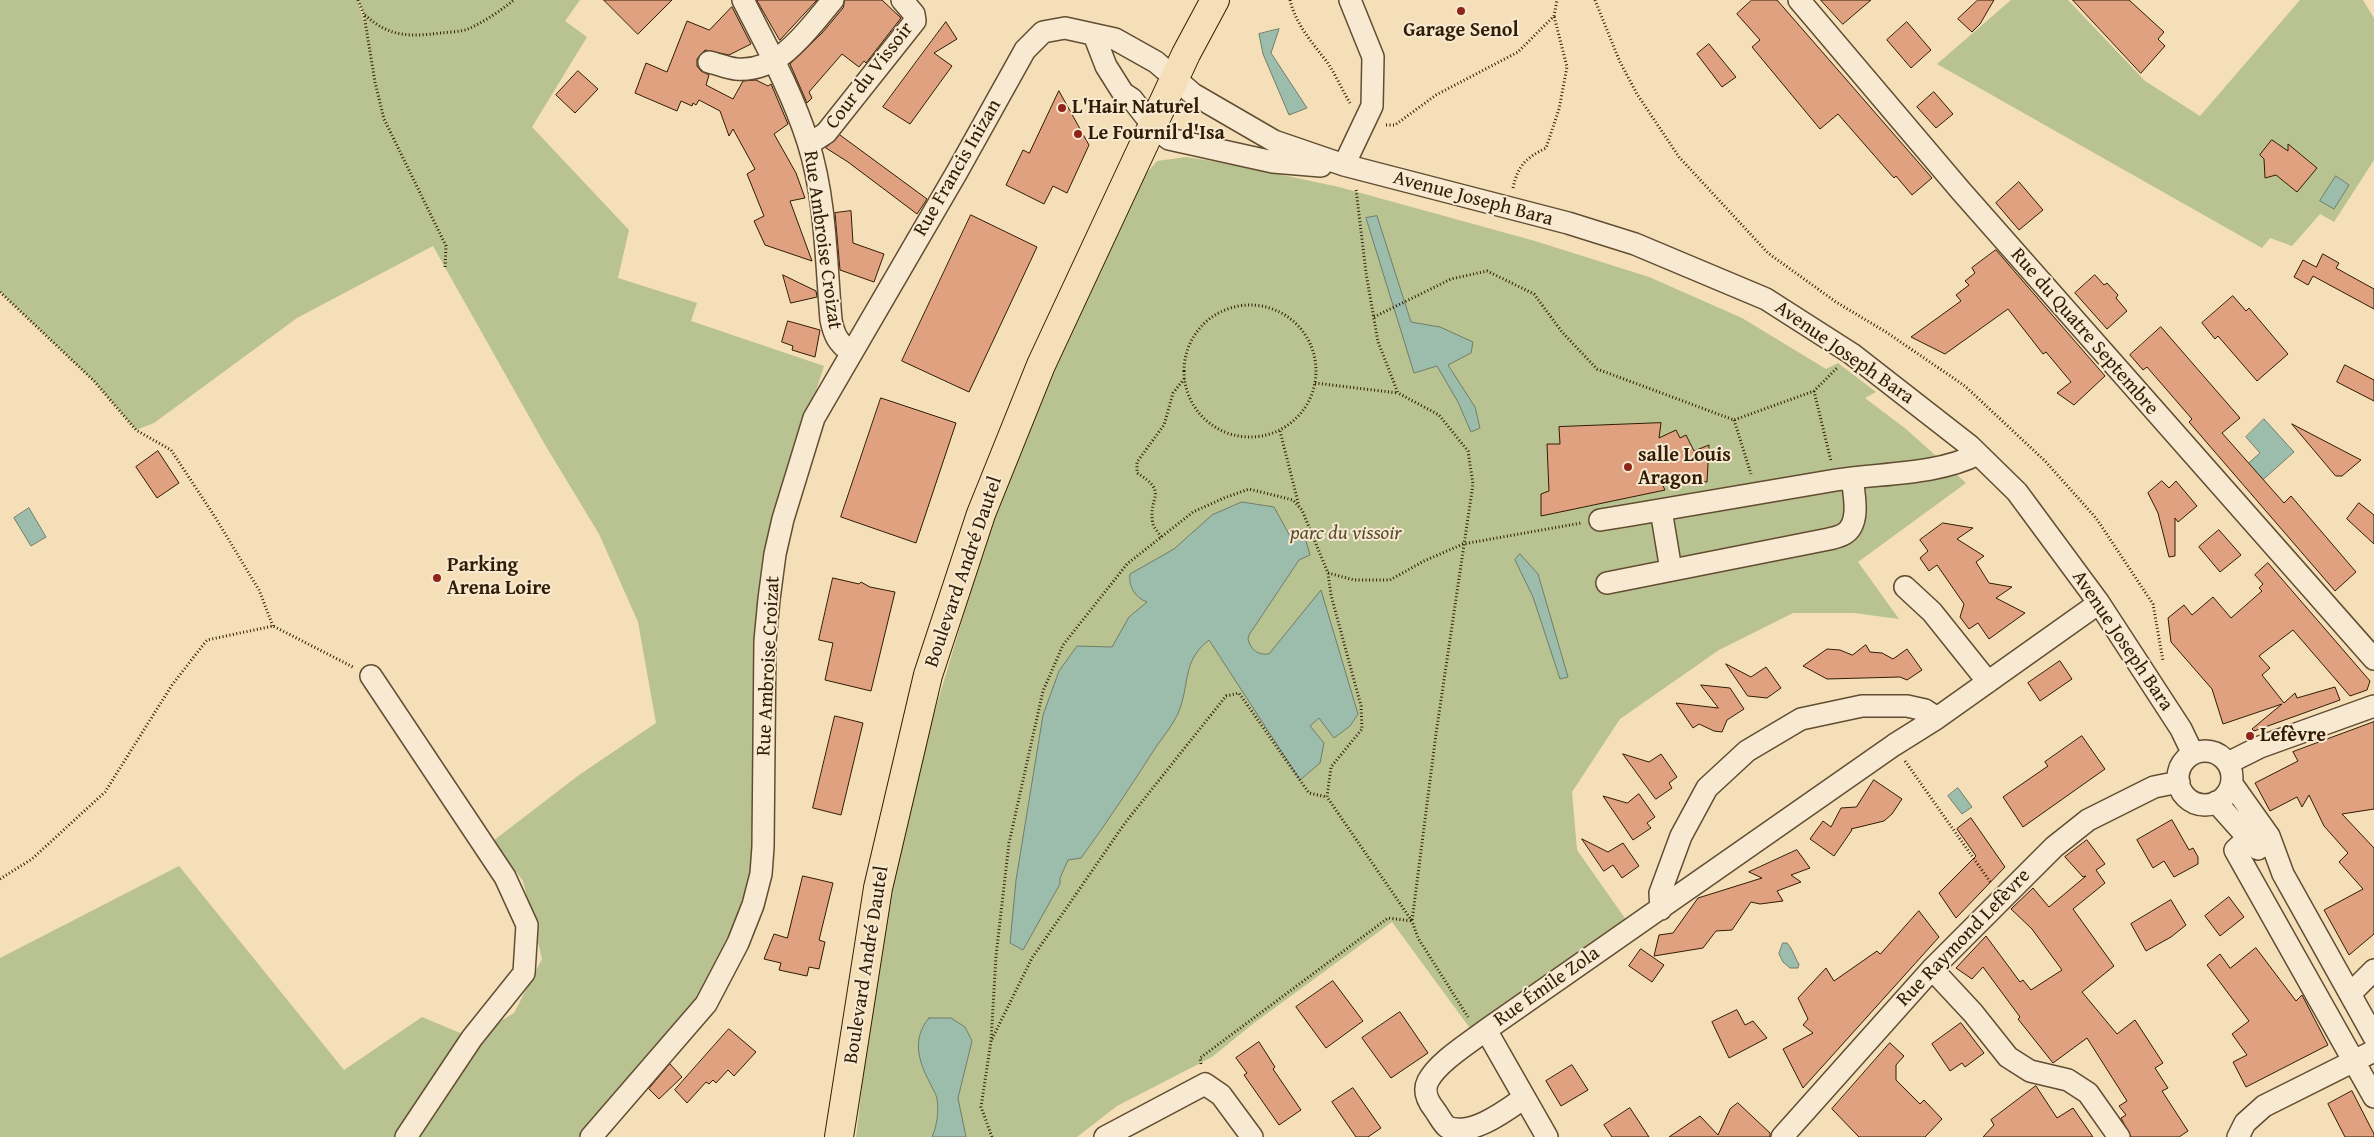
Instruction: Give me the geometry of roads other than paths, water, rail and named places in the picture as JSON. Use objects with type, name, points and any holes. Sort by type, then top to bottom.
[{"type":"main road","name":"Boulevard André Dautel","points":[[1193,40],[1199,0]]},
{"type":"main road","name":"Boulevard André Dautel","points":[[839,1137],[878,888],[928,675],[981,514],[1041,365],[1152,126],[1193,40],[1215,0]]},
{"type":"street","name":"Rue Ambroise Croizat","points":[[592,1137],[706,1004],[738,943],[753,905],[761,874],[763,847],[766,641],[774,554],[798,466],[814,418],[851,352],[839,342],[834,333],[831,320],[819,193],[809,144],[775,60],[743,0]]},
{"type":"street","points":[[710,62],[735,69],[750,68],[775,60],[782,56],[834,0]]},
{"type":"street","points":[[1350,0],[1373,57],[1372,106],[1364,122],[1353,167]]},
{"type":"street","name":"Rue du Quatre Septembre","points":[[1799,0],[1974,206],[2374,659]]},
{"type":"street","name":"Cour du Vissoir","points":[[809,144],[826,133],[915,21],[914,14],[905,1]]},
{"type":"street","name":"Rue Francis Inizan","points":[[851,352],[957,172],[1025,50],[1043,32],[1065,28],[1115,39],[1156,62],[1176,77]]},
{"type":"street","points":[[1094,35],[1106,66],[1123,93],[1144,114],[1152,126]]},
{"type":"street","name":"Avenue Joseph Bara","points":[[1176,77],[1193,94],[1274,141],[1353,167],[1510,208],[1635,244],[1766,298],[1852,354],[1924,408],[1978,454],[2017,492],[2099,603],[2180,729],[2193,754]]},
{"type":"street","name":"Avenue Joseph Bara","points":[[1152,126],[1169,139],[1209,149],[1273,162],[1353,167]]},
{"type":"street","points":[[1600,520],[1844,479],[1944,467],[1965,461],[1978,454]]},
{"type":"street","points":[[1607,583],[1829,539],[1845,534],[1854,520],[1855,506],[1844,479]]},
{"type":"street","points":[[1661,510],[1671,570]]},
{"type":"street","points":[[1905,587],[1932,612],[1988,682]]},
{"type":"street","name":"Rue Émile Zola","points":[[1547,1137],[1483,1032],[2099,603]]},
{"type":"street","points":[[371,676],[504,876],[527,925],[524,973],[472,1038],[406,1137]]},
{"type":"street","points":[[1661,909],[1660,893],[1681,836],[1707,788],[1747,751],[1801,719],[1862,706],[1907,706],[1925,710],[1936,718]]},
{"type":"street","points":[[2228,763],[2260,747],[2374,706]]},
{"type":"street","points":[[2208,751],[2223,757],[2228,763],[2232,784],[2223,798],[2208,805],[2192,802],[2181,790],[2179,782],[2181,766],[2193,754],[2208,751]]},
{"type":"street","name":"Rue Raymond Lefèvre","points":[[1782,1137],[1932,969],[2054,846],[2088,820],[2154,787],[2179,782]]},
{"type":"street","points":[[2232,784],[2269,836],[2283,874],[2374,1037]]},
{"type":"street","points":[[2216,802],[2241,845],[2374,1097]]},
{"type":"street","points":[[2241,845],[2283,874]]},
{"type":"street","points":[[1932,969],[1973,1012],[2008,1057],[2030,1071],[2068,1080],[2088,1093],[2119,1137]]},
{"type":"street","points":[[2350,994],[2374,970]]},
{"type":"street","points":[[1483,1032],[1435,1070],[1428,1082],[1426,1092],[1428,1102],[1448,1127],[1465,1134],[1476,1132],[1524,1098]]},
{"type":"street","points":[[2238,1137],[2245,1123],[2264,1106],[2374,1051]]},
{"type":"street","points":[[1105,1137],[1205,1084],[1222,1095],[1252,1137]]},
{"type":"place","name":"Garage Senol","points":[[1461,11]]},
{"type":"place","name":"L'Hair Naturel","points":[[1062,108]]},
{"type":"place","name":"Le Fournil d'Isa","points":[[1078,134]]},
{"type":"place","name":"salle Louis Aragon","points":[[1628,467]]},
{"type":"place","name":"Parking Arena Loire","points":[[437,578]]},
{"type":"place","name":"Lefèvre","points":[[2250,736]]},
{"type":"park label","name":"parc du vissoir","points":[[1346,534]]}]
